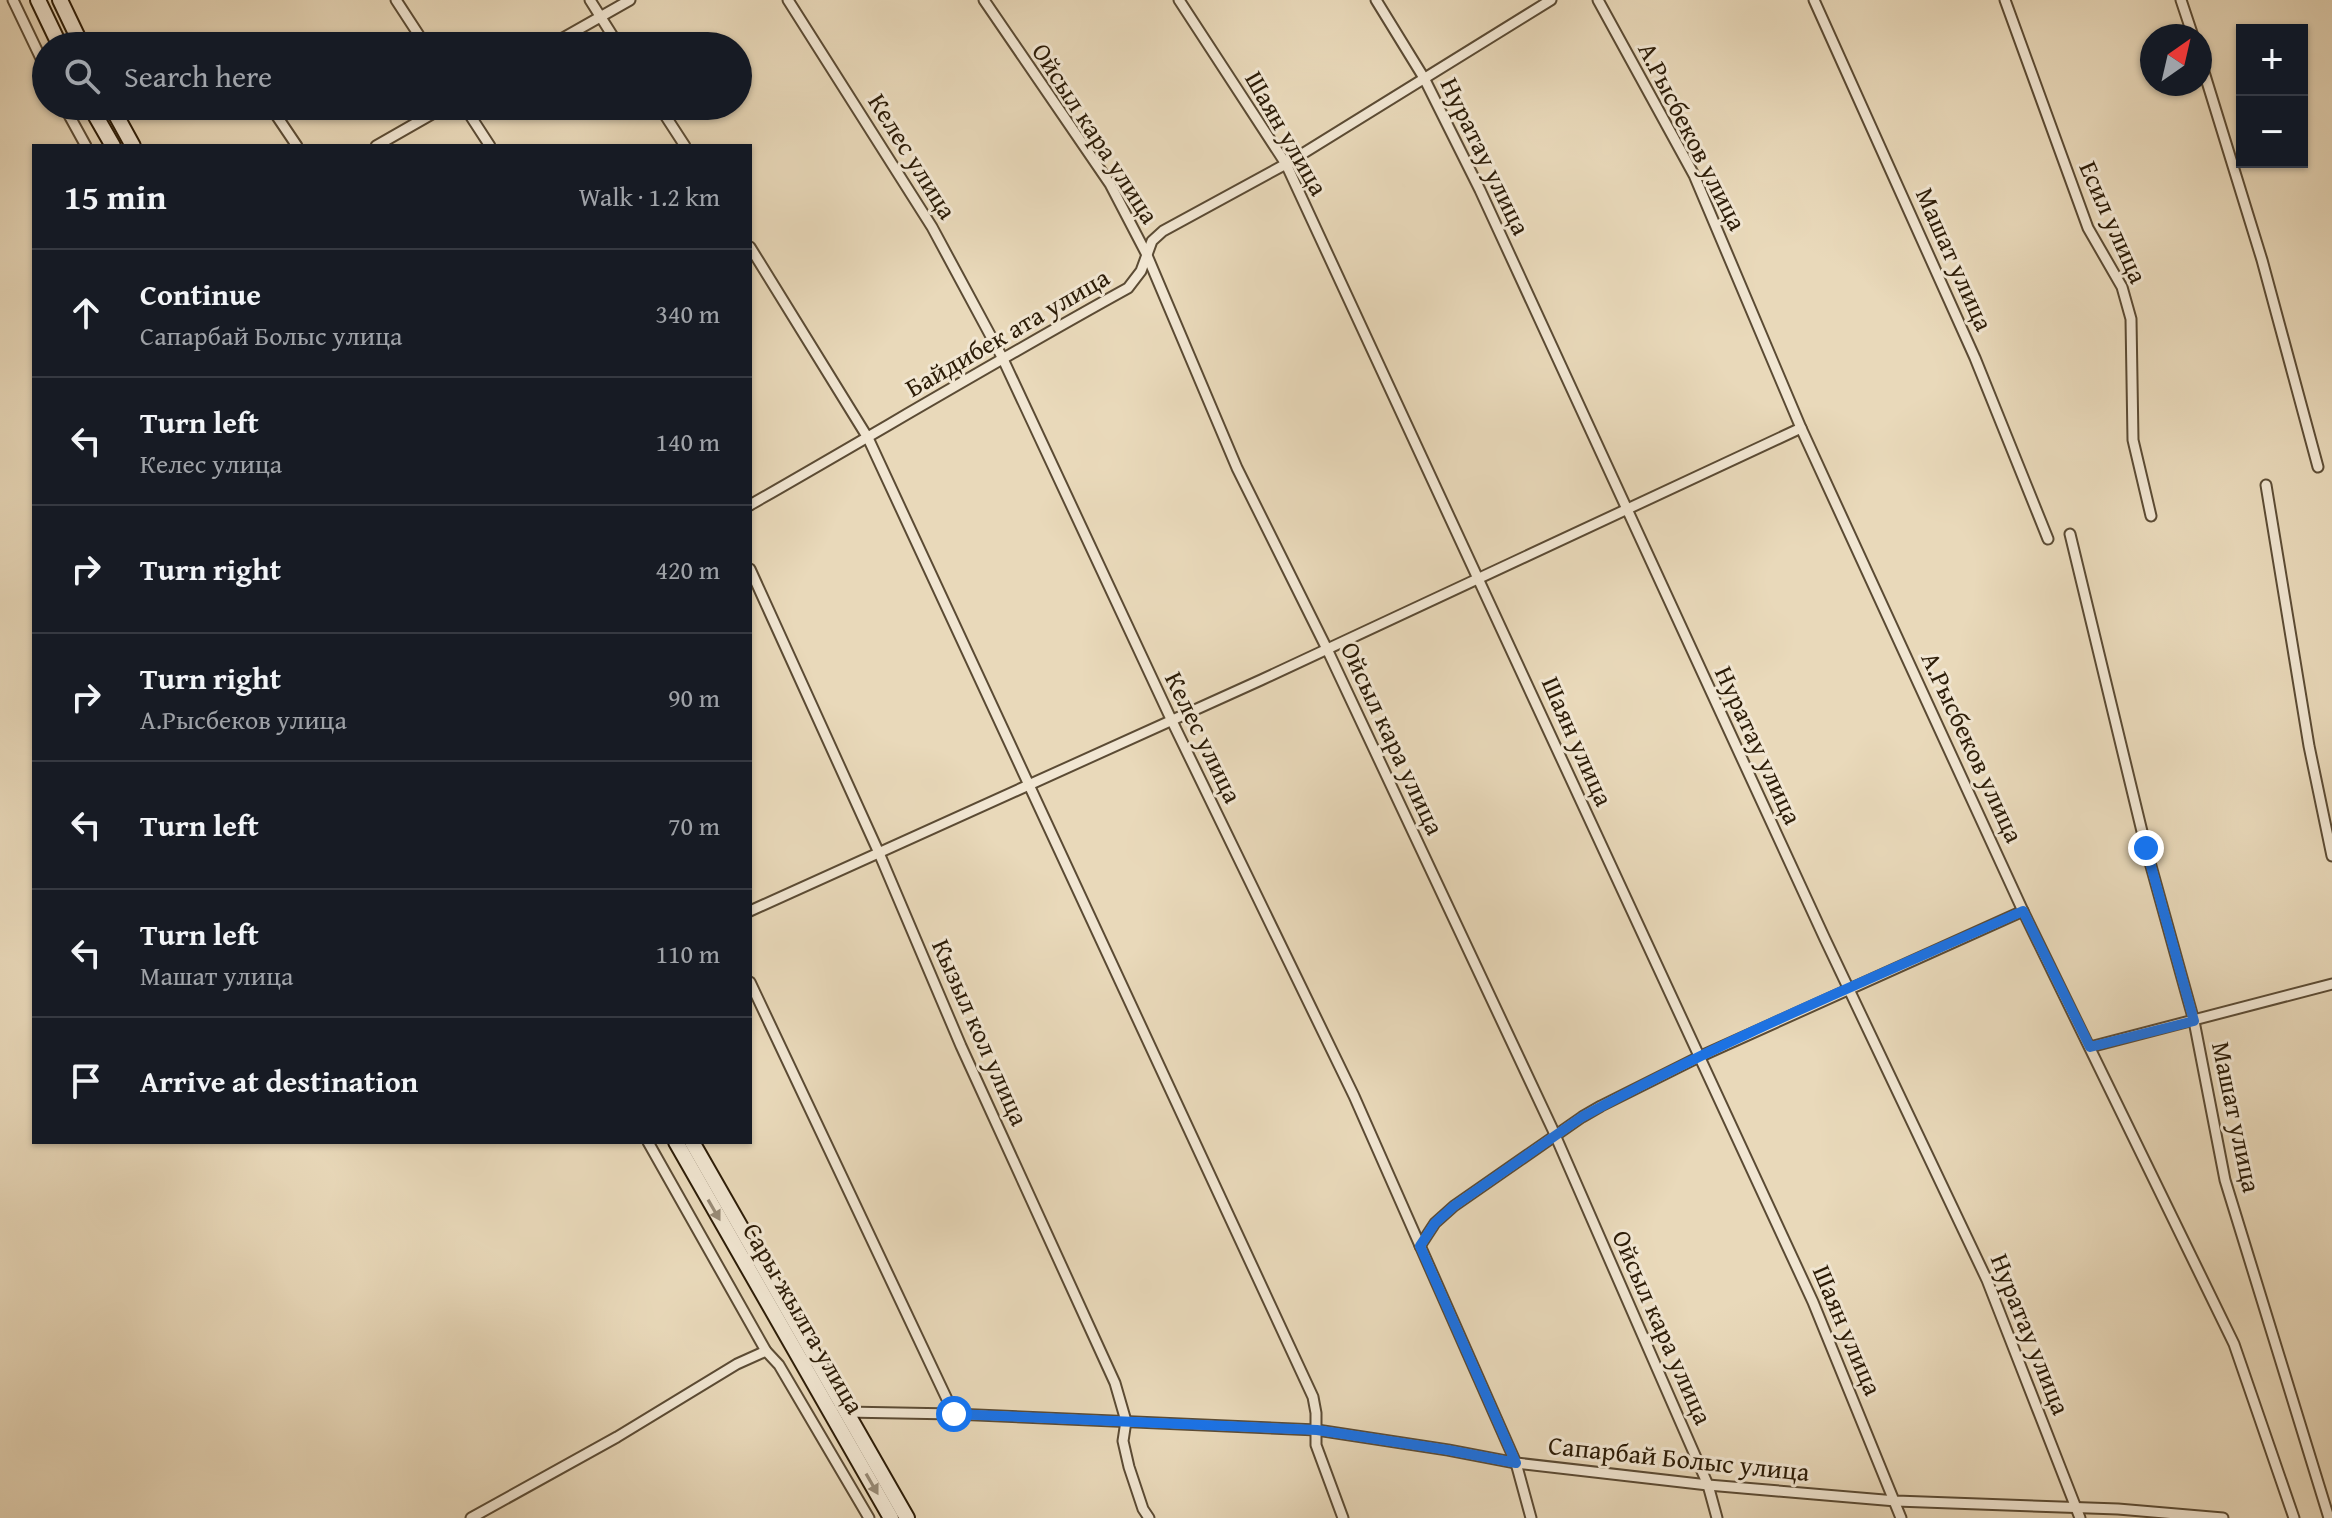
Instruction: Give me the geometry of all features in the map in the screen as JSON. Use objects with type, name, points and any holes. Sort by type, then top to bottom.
[{"type":"main road","points":[[38,0],[53,32]]},
{"type":"main road","points":[[60,0],[75,32]]},
{"type":"main road","points":[[98,120],[112,144]]},
{"type":"main road","points":[[119,120],[132,144]]},
{"type":"main road","name":"Сары жылга улица","points":[[677,1144],[891,1518]]},
{"type":"main road","name":"Сары жылга улица","points":[[693,1144],[907,1518]]},
{"type":"street","points":[[13,0],[32,40]]},
{"type":"street","points":[[396,0],[417,32]]},
{"type":"street","points":[[590,0],[610,32]]},
{"type":"street","points":[[573,32],[630,0]]},
{"type":"street","name":"Келес улица","points":[[788,0],[932,227],[1002,357],[1171,719],[1354,1096],[1516,1463],[1531,1518]]},
{"type":"street","name":"Ойсыл кара улица","points":[[984,0],[1110,184],[1146,253],[1237,468],[1327,649],[1555,1136],[1708,1485],[1717,1518]]},
{"type":"street","name":"Шаян улица","points":[[1179,0],[1286,164],[1813,1302],[1901,1518]]},
{"type":"street","name":"Нуратау улица","points":[[1376,0],[1424,78],[1480,190],[1848,989],[1987,1280],[2080,1518]]},
{"type":"street","name":"Байдибек ата улица","points":[[752,504],[1002,357],[1128,288],[1141,271],[1152,241],[1163,231],[1286,164],[1551,0]]},
{"type":"street","name":"А.Рысбеков улица","points":[[1598,0],[1694,175],[1801,428],[2023,911],[2234,1344],[2294,1518]]},
{"type":"street","name":"Машат улица","points":[[1814,0],[1975,358],[2048,539]]},
{"type":"street","name":"Есил улица","points":[[2005,0],[2088,228],[2122,287],[2131,319],[2133,440],[2151,516]]},
{"type":"street","points":[[2181,0],[2189,24]]},
{"type":"street","points":[[2211,96],[2262,260],[2318,467]]},
{"type":"street","points":[[72,120],[85,144]]},
{"type":"street","points":[[279,120],[296,144]]},
{"type":"street","points":[[380,144],[422,120]]},
{"type":"street","points":[[473,120],[489,144]]},
{"type":"street","points":[[668,120],[684,144]]},
{"type":"street","points":[[752,250],[868,438],[1313,1397],[1316,1445],[1343,1518]]},
{"type":"street","points":[[752,910],[1478,580],[1801,428]]},
{"type":"street","points":[[2266,485],[2309,746],[2332,856]]},
{"type":"street","name":"Машат улица","points":[[2070,534],[2146,848],[2194,1021],[2225,1180],[2329,1518]]},
{"type":"street","name":"Кызыл кол улица","points":[[752,573],[879,853],[961,1046],[1115,1383],[1126,1421],[1123,1441],[1129,1467],[1149,1518]]},
{"type":"street","points":[[1420,1246],[1435,1223],[1454,1206],[1591,1111],[1699,1057],[2023,911]]},
{"type":"street","points":[[2090,1047],[2332,984]]},
{"type":"street","points":[[752,986],[954,1414]]},
{"type":"street","points":[[649,1144],[766,1351],[779,1365],[869,1518]]},
{"type":"street","points":[[471,1518],[617,1437],[737,1364],[766,1351]]},
{"type":"street","name":"Сапарбай Болыс улица","points":[[845,1412],[1317,1430],[1516,1463],[1708,1485],[1896,1501],[2077,1507],[2223,1518]]},
{"type":"route","points":[[954,1414],[1317,1430],[1516,1463],[1420,1246],[1435,1223],[1454,1206],[1601,1106],[1699,1057],[2023,911],[2090,1047],[2194,1021],[2146,848]]}]
